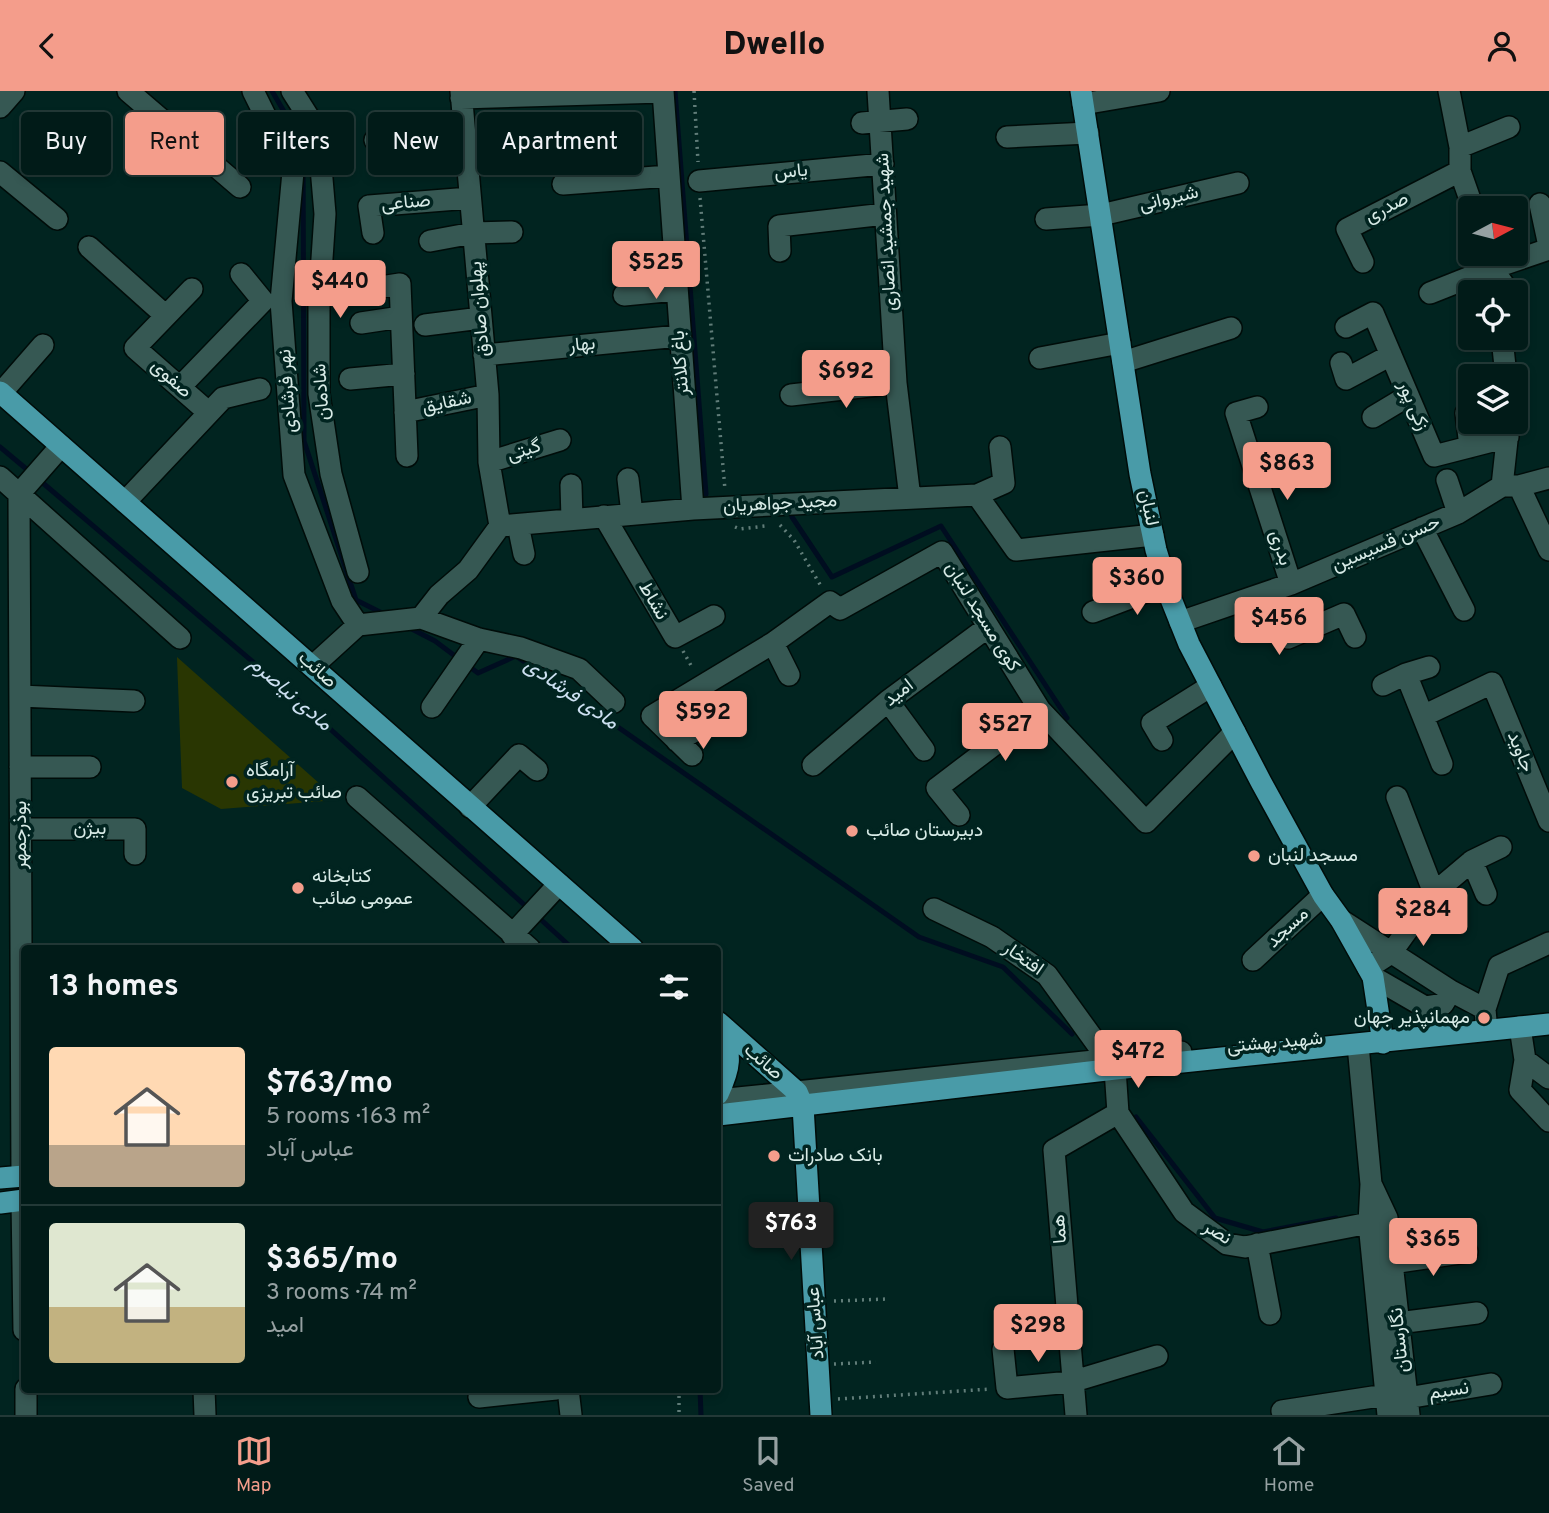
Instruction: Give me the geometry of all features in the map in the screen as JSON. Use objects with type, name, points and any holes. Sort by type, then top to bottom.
[{"type":"main road","name":"لنبان","points":[[1082,97],[1140,474],[1167,584],[1189,644],[1324,895],[1370,973],[1382,1038]]},
{"type":"main road","name":"صائب","points":[[1,393],[628,945]]},
{"type":"main road","name":"شهید بهشتی","points":[[721,1114],[803,1096],[1112,1064],[1358,1045],[1382,1038],[1486,1020],[1520,1027],[1549,1024]]},
{"type":"main road","name":"صائب","points":[[721,1025],[803,1096]]},
{"type":"main road","points":[[721,1028],[730,1059],[721,1088]]},
{"type":"main road","name":"عباس آباد","points":[[803,1096],[820,1408]]},
{"type":"main road","points":[[0,1178],[21,1176]]},
{"type":"main road","points":[[0,1203],[21,1200]]},
{"type":"street","points":[[0,107],[14,91]]},
{"type":"street","points":[[128,91],[240,187]]},
{"type":"street","name":"نهر فرشادی","points":[[253,91],[293,172],[282,301],[294,475],[342,601],[358,625]]},
{"type":"street","name":"شادمان","points":[[292,91],[318,132],[325,214],[319,303],[319,394],[331,474],[358,572]]},
{"type":"street","points":[[461,95],[663,91]]},
{"type":"street","name":"باغ کلانتر","points":[[663,91],[693,509]]},
{"type":"street","name":"شهید جمشید انصاری","points":[[878,91],[871,122],[883,164],[896,383],[910,498]]},
{"type":"street","points":[[1082,97],[1159,91]]},
{"type":"street","points":[[1449,91],[1460,147],[1460,171],[1469,196]]},
{"type":"street","name":"پهلوان صادق","points":[[461,95],[488,395],[489,462],[509,525],[524,554]]},
{"type":"street","points":[[871,122],[907,119]]},
{"type":"street","points":[[1460,147],[1509,127]]},
{"type":"street","points":[[1007,137],[1088,133]]},
{"type":"street","points":[[467,160],[477,158]]},
{"type":"street","name":"یاس","points":[[699,181],[883,164]]},
{"type":"street","name":"صدری","points":[[1363,262],[1347,229],[1460,171]]},
{"type":"street","points":[[0,172],[57,219]]},
{"type":"street","points":[[563,184],[669,176]]},
{"type":"street","name":"شیروانی","points":[[1046,219],[1101,215],[1238,183]]},
{"type":"street","name":"صناعی","points":[[373,233],[369,206],[470,198]]},
{"type":"street","points":[[1528,252],[1549,247],[1540,204]]},
{"type":"street","points":[[780,251],[779,226],[886,214]]},
{"type":"street","points":[[430,241],[473,233],[512,232]]},
{"type":"street","points":[[89,247],[166,316]]},
{"type":"street","points":[[1430,293],[1481,266]]},
{"type":"street","points":[[180,387],[263,301],[241,274]]},
{"type":"street","name":"شقایق","points":[[361,291],[400,284],[407,456]]},
{"type":"street","name":"صفوی","points":[[125,502],[208,412],[135,348],[192,289]]},
{"type":"street","points":[[624,295],[676,290]]},
{"type":"street","name":"زکی پور","points":[[1346,327],[1373,313],[1434,456],[1470,447],[1499,434]]},
{"type":"street","points":[[361,323],[401,317]]},
{"type":"street","points":[[425,325],[481,318]]},
{"type":"street","points":[[1040,358],[1122,352],[1231,328]]},
{"type":"street","name":"بهار","points":[[484,355],[679,336]]},
{"type":"street","points":[[1,393],[43,345]]},
{"type":"street","points":[[1341,363],[1346,379],[1391,355]]},
{"type":"street","name":"شقایق","points":[[350,379],[404,375]]},
{"type":"street","points":[[791,395],[896,383]]},
{"type":"street","points":[[208,412],[223,398],[260,389]]},
{"type":"street","name":"شقایق","points":[[405,412],[488,395]]},
{"type":"street","points":[[1373,417],[1409,396]]},
{"type":"street","name":"بدری","points":[[1257,407],[1236,412],[1292,584]]},
{"type":"street","points":[[1468,434],[1470,447]]},
{"type":"street","points":[[1508,434],[1511,486],[1549,550]]},
{"type":"street","name":"گیتی","points":[[489,462],[560,440]]},
{"type":"street","points":[[19,494],[61,446]]},
{"type":"street","points":[[1000,447],[1004,483],[977,495],[1016,550],[1153,535]]},
{"type":"street","points":[[0,477],[180,638]]},
{"type":"street","name":"حسن قسیسین","points":[[1180,622],[1292,584],[1458,513],[1511,486],[1549,478]]},
{"type":"street","points":[[628,479],[632,514]]},
{"type":"street","points":[[1447,480],[1458,513]]},
{"type":"street","points":[[571,485],[572,519]]},
{"type":"street","name":"بوذرجمهر","points":[[19,494],[22,945]]},
{"type":"street","name":"مجید جواهریان","points":[[509,525],[693,509],[727,515],[910,498],[977,495]]},
{"type":"street","name":"نشاط","points":[[604,516],[675,637]]},
{"type":"street","points":[[421,618],[439,595],[468,570],[509,525]]},
{"type":"street","points":[[1422,528],[1464,610]]},
{"type":"street","name":"کوی مسجد لنبان","points":[[830,602],[840,609],[942,552],[1040,710],[1146,822],[1235,732]]},
{"type":"street","points":[[1093,612],[1167,584]]},
{"type":"street","points":[[1264,594],[1288,638],[1344,614],[1355,637]]},
{"type":"street","points":[[709,723],[684,748],[652,716],[773,643],[830,602]]},
{"type":"street","points":[[675,637],[714,616]]},
{"type":"street","points":[[313,666],[358,625],[421,618],[479,639],[521,648],[579,669],[614,702]]},
{"type":"street","name":"امید","points":[[813,765],[888,701],[988,627]]},
{"type":"street","points":[[432,707],[479,639]]},
{"type":"street","points":[[773,643],[789,675]]},
{"type":"street","points":[[1383,685],[1429,667]]},
{"type":"street","points":[[1406,674],[1443,764]]},
{"type":"street","name":"جاوید","points":[[1423,716],[1492,683],[1549,821]]},
{"type":"street","points":[[1162,740],[1152,723],[1211,686]]},
{"type":"street","points":[[20,696],[134,701]]},
{"type":"street","points":[[888,701],[924,750]]},
{"type":"street","points":[[960,815],[937,788],[1040,710]]},
{"type":"street","points":[[470,807],[519,755],[537,770]]},
{"type":"street","points":[[20,767],[90,767]]},
{"type":"street","points":[[357,797],[516,931],[527,945]]},
{"type":"street","points":[[1397,797],[1434,893]]},
{"type":"street","name":"بیژن","points":[[21,829],[135,829],[135,854]]},
{"type":"street","points":[[1451,991],[1443,1005],[1425,1007],[1370,973],[1391,953],[1434,893],[1472,861],[1501,847]]},
{"type":"street","points":[[1472,861],[1486,894]]},
{"type":"street","points":[[516,931],[559,884]]},
{"type":"street","name":"مسجد","points":[[1254,960],[1324,895]]},
{"type":"street","name":"افتخار","points":[[934,908],[992,937],[1047,975],[1112,1064]]},
{"type":"street","points":[[1341,920],[1451,991],[1486,1020],[1499,966],[1549,943]]},
{"type":"street","name":"شهید بهشتی","points":[[1486,1020],[1549,1013]]},
{"type":"street","points":[[1520,1027],[1525,1060],[1520,1090],[1549,1121]]},
{"type":"street","name":"شهید بهشتی","points":[[1112,1064],[1382,1038]]},
{"type":"street","name":"نگارستان","points":[[1358,1045],[1371,1184],[1369,1223],[1398,1406]]},
{"type":"street","points":[[1525,1060],[1549,1078]]},
{"type":"street","points":[[1112,1064],[1118,1113]]},
{"type":"street","points":[[721,1100],[803,1096]]},
{"type":"street","name":"نصر","points":[[1118,1113],[1184,1212],[1227,1244],[1245,1247],[1369,1223]]},
{"type":"street","name":"هما","points":[[1071,1382],[1054,1150],[1118,1113]]},
{"type":"street","name":"نگارستان","points":[[1371,1184],[1387,1218],[1398,1323],[1398,1406]]},
{"type":"street","points":[[1257,1244],[1270,1314]]},
{"type":"street","points":[[1392,1263],[1467,1251]]},
{"type":"street","points":[[1398,1323],[1477,1313]]},
{"type":"street","points":[[1003,1349],[1007,1388],[1071,1382],[1157,1356]]},
{"type":"street","points":[[1071,1382],[1076,1415]]},
{"type":"street","name":"نسیم","points":[[1398,1406],[1492,1384]]},
{"type":"street","points":[[26,1393],[26,1415]]},
{"type":"street","points":[[204,1393],[205,1415]]},
{"type":"street","points":[[479,1397],[518,1393]]},
{"type":"street","points":[[568,1393],[571,1415]]},
{"type":"street","points":[[1282,1411],[1398,1406]]},
{"type":"path","points":[[694,91],[727,515],[740,529],[766,526]]},
{"type":"path","points":[[780,524],[793,540],[830,602]]},
{"type":"path","name":"نشاط","points":[[675,637],[703,685]]},
{"type":"path","points":[[814,1302],[887,1299]]},
{"type":"path","points":[[818,1365],[876,1362]]},
{"type":"path","points":[[820,1408],[1007,1388]]},
{"type":"path","points":[[679,1393],[680,1415]]},
{"type":"green space","points":[[177,657],[338,800],[221,809],[182,788]]},
{"type":"waterway","name":"مادی فرشادی","points":[[272,91],[303,144],[304,441],[356,600],[384,614]]},
{"type":"waterway","points":[[675,91],[706,494]]},
{"type":"waterway","name":"مادی نیاصرم","points":[[0,447],[30,472]]},
{"type":"waterway","name":"مادی نیاصرم","points":[[37,478],[307,708],[530,910]]},
{"type":"waterway","points":[[792,517],[832,577],[941,526],[1067,718]]},
{"type":"waterway","name":"مادی فرشادی","points":[[408,627],[435,641],[459,659]]},
{"type":"waterway","name":"مادی فرشادی","points":[[467,665],[478,673],[516,656],[919,937],[1003,967],[1072,1034]]},
{"type":"waterway","name":"مادی نیاصرم","points":[[537,916],[569,945]]},
{"type":"waterway","name":"مادی فرشادی","points":[[1136,1117],[1215,1218],[1263,1232],[1336,1218]]},
{"type":"waterway","name":"مادی نیاصرم","points":[[700,1393],[701,1415]]},
{"type":"place","name":"آرامگاه صائب تبریزی","points":[[232,782]]},
{"type":"place","name":"دبیرستان صائب","points":[[852,831]]},
{"type":"place","name":"مسجد لنبان","points":[[1254,856]]},
{"type":"place","name":"کتابخانه عمومی صائب","points":[[298,888]]},
{"type":"place","name":"مهمانپذیر جهان","points":[[1484,1018]]},
{"type":"place","name":"بانک صادرات","points":[[774,1156]]}]
